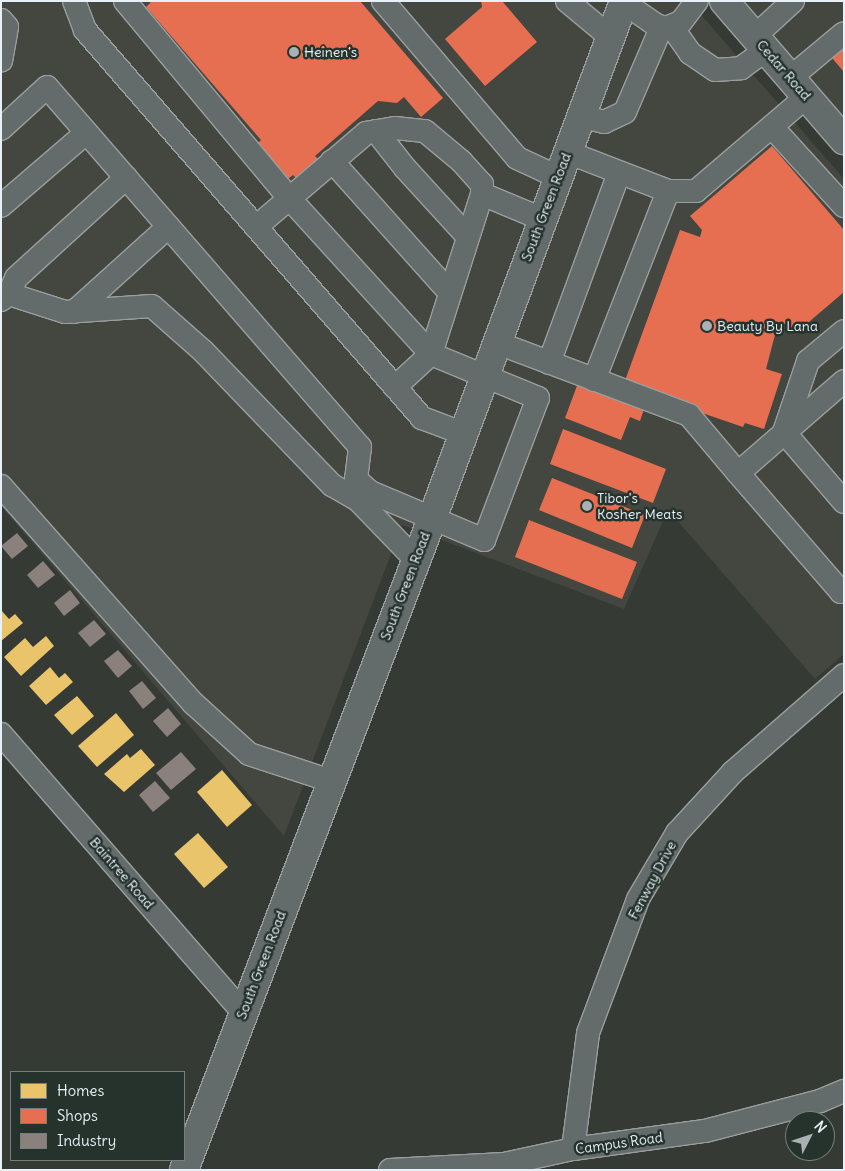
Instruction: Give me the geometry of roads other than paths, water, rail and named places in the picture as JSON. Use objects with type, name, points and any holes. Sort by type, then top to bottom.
[{"type":"main road","name":"Cedar Road","points":[[724,1],[844,140]]},
{"type":"main road","name":"South Green Road","points":[[184,1170],[414,558],[432,519],[483,374],[623,2]]},
{"type":"street","points":[[75,1],[85,30],[422,418],[462,433]]},
{"type":"street","points":[[1,128],[47,87],[360,448],[356,479],[370,492],[484,540],[538,398],[431,354],[289,198],[125,1]]},
{"type":"street","points":[[383,1],[517,158],[558,177]]},
{"type":"street","points":[[567,1],[610,37]]},
{"type":"street","points":[[580,116],[604,122],[625,112],[667,27],[688,16],[697,1]]},
{"type":"street","points":[[623,2],[667,27],[690,53],[715,70],[741,68],[794,1]]},
{"type":"street","points":[[1,20],[7,27],[1,60]]},
{"type":"street","points":[[567,152],[668,191],[696,191],[772,126],[798,87],[844,33]]},
{"type":"street","points":[[772,126],[844,206]]},
{"type":"street","points":[[256,227],[366,132],[395,128],[425,131],[462,160],[482,184],[482,194],[431,354],[395,387]]},
{"type":"street","points":[[376,131],[405,168],[468,237]]},
{"type":"street","points":[[1,206],[86,133]]},
{"type":"street","points":[[332,161],[450,293]]},
{"type":"street","points":[[549,363],[619,173]]},
{"type":"street","points":[[126,178],[16,278],[5,297],[65,312],[152,306],[203,351],[332,485],[358,500],[414,558]]},
{"type":"street","points":[[594,380],[668,191]]},
{"type":"street","points":[[482,194],[542,219]]},
{"type":"street","points":[[74,312],[168,227]]},
{"type":"street","points":[[784,432],[808,361],[844,330]]},
{"type":"street","points":[[495,342],[689,415],[841,592],[844,590]]},
{"type":"street","points":[[738,473],[844,381]]},
{"type":"street","points":[[784,432],[844,502]]},
{"type":"street","points":[[1,486],[193,703],[242,748],[249,754],[330,781]]},
{"type":"street","name":"Fenway Drive","points":[[573,1148],[588,1033],[638,899],[677,833],[733,772],[844,676]]},
{"type":"street","name":"Baintree Road","points":[[1,734],[243,1012]]},
{"type":"street","name":"Campus Road","points":[[390,1170],[504,1164],[573,1148],[705,1131],[820,1101],[844,1091]]},
{"type":"place","name":"Heinen's","points":[[294,52]]},
{"type":"place","name":"Beauty By Lana","points":[[707,326]]},
{"type":"place","name":"Tibor's Kosher Meats","points":[[587,506]]}]
